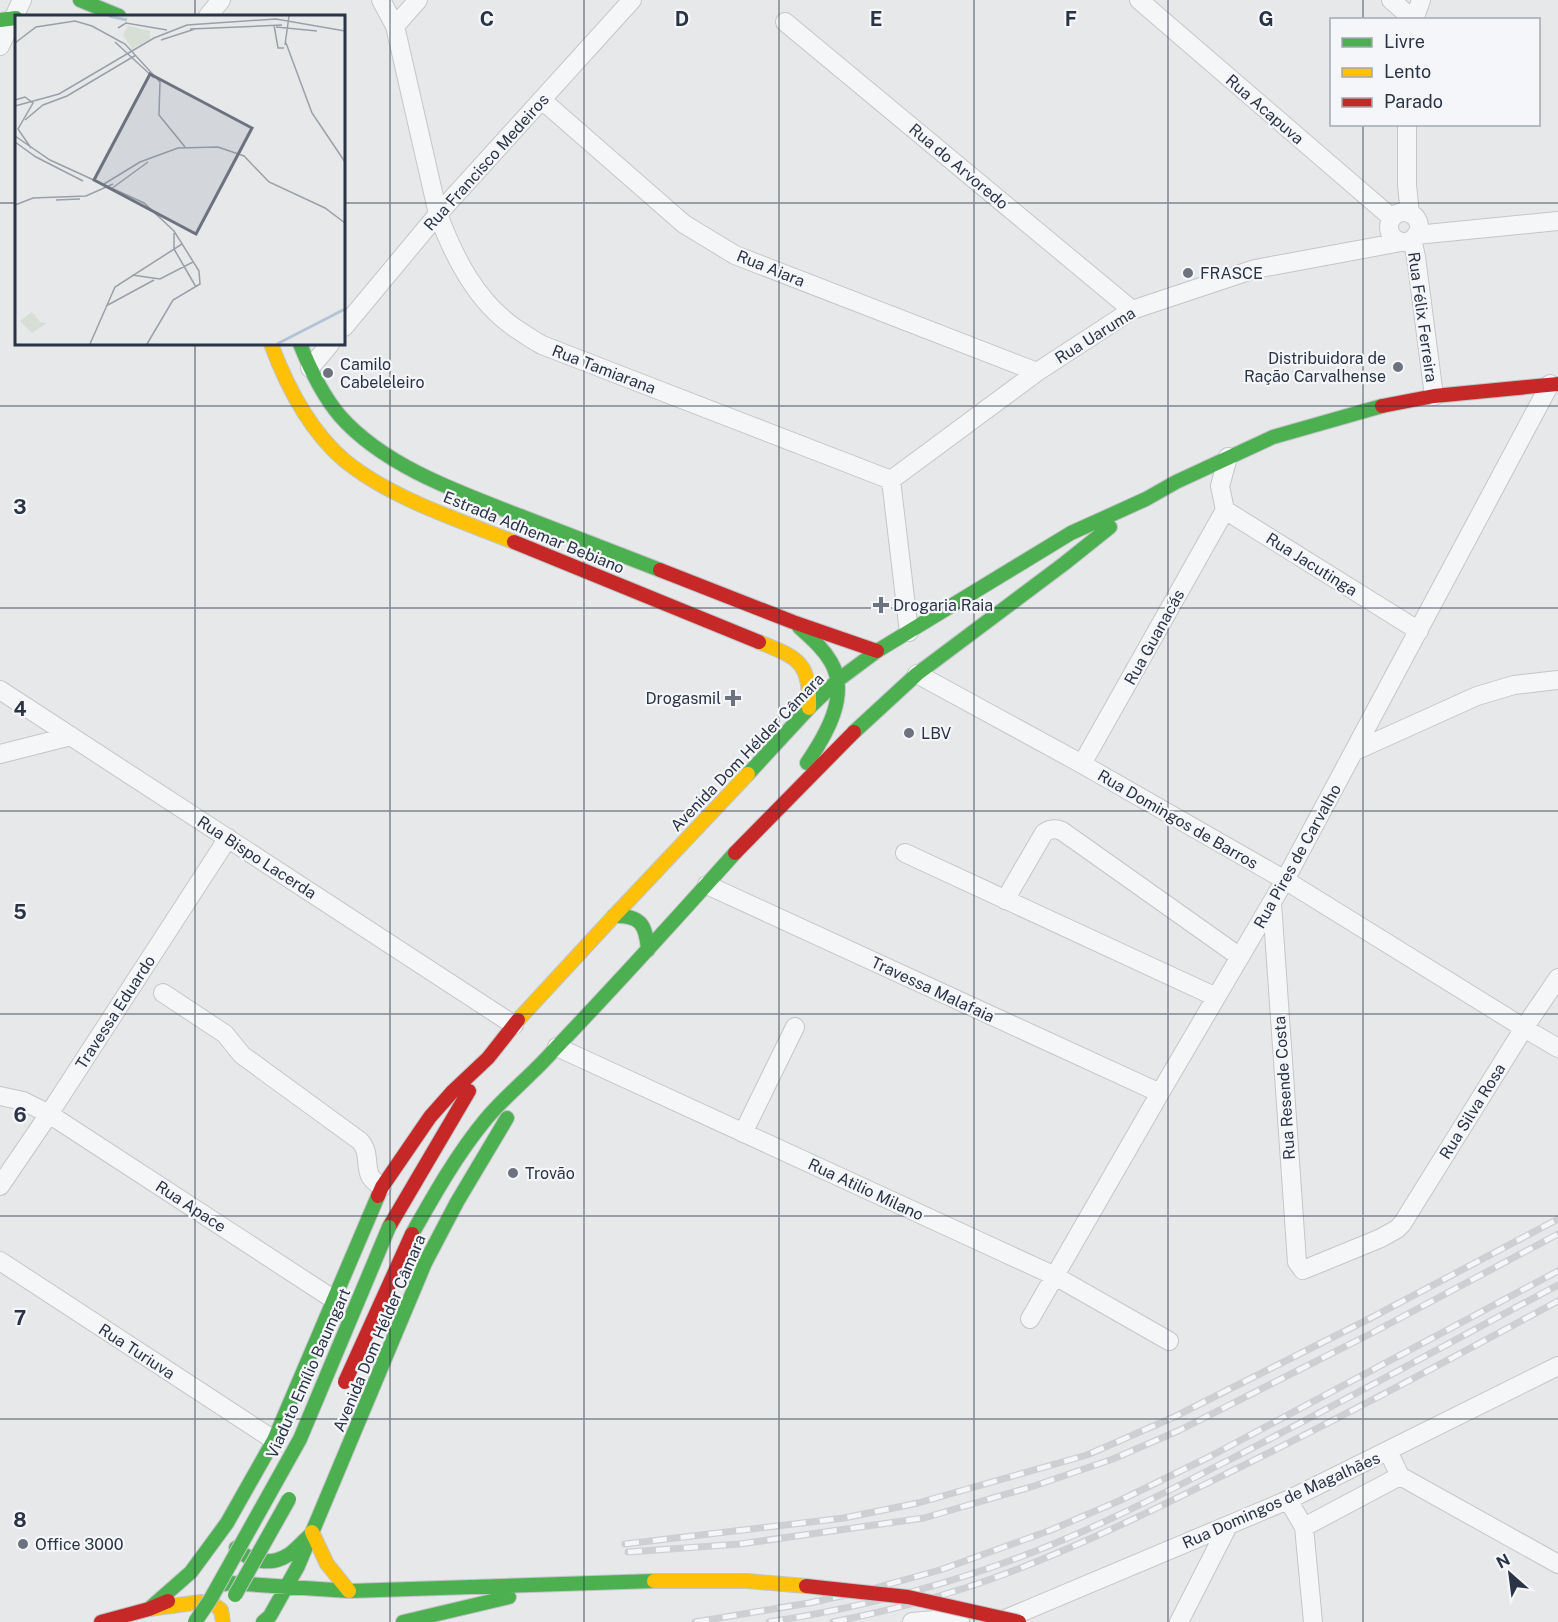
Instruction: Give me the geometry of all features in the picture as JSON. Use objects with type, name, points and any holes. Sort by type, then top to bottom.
[{"type":"main road","points":[[80,0],[117,15]]},
{"type":"main road","name":"Estrada Adhemar Bebiano","points":[[270,345],[302,411],[323,438],[358,471],[390,490],[425,506],[790,654],[801,664],[806,675],[810,688],[809,708]]},
{"type":"main road","name":"Estrada Adhemar Bebiano","points":[[300,345],[310,368],[331,404],[360,435],[387,454],[446,487],[793,622],[877,651]]},
{"type":"main road","name":"Avenida Dom Hélder Câmara","points":[[390,1227],[488,1058],[514,1025],[809,708],[838,680],[877,651],[1071,533],[1146,499],[1228,456],[1273,437],[1360,411],[1434,396],[1554,384]]},
{"type":"main road","name":"Avenida Dom Hélder Câmara","points":[[339,1396],[412,1234],[442,1180],[480,1128],[508,1095],[534,1072],[741,847],[855,731],[917,674],[1146,499]]},
{"type":"main road","points":[[741,847],[821,744],[834,711],[838,680],[832,664],[822,647],[793,622]]},
{"type":"main road","points":[[614,916],[625,915],[638,919],[644,925],[648,936],[648,950]]},
{"type":"main road","name":"Avenida Dom Hélder Câmara","points":[[150,1609],[191,1572],[227,1522],[274,1440],[382,1187],[430,1117],[453,1091],[488,1058]]},
{"type":"main road","name":"Avenida Dom Hélder Câmara","points":[[266,1619],[298,1566],[425,1263],[457,1202],[534,1072]]},
{"type":"main road","name":"Viaduto Emílio Baumgart","points":[[195,1622],[210,1600],[300,1439],[390,1227]]},
{"type":"main road","points":[[218,1622],[267,1540],[294,1489]]},
{"type":"main road","points":[[227,1522],[229,1535],[239,1551],[258,1561],[278,1560],[288,1555],[312,1532],[327,1566],[349,1591]]},
{"type":"main road","name":"Avenida Dom Hélder Câmara","points":[[227,1522],[224,1543],[230,1582]]},
{"type":"main road","points":[[150,1609],[200,1590],[230,1582],[349,1591],[592,1581],[681,1580],[747,1581],[908,1597],[1020,1622]]},
{"type":"main road","points":[[230,1582],[266,1619],[283,1622]]},
{"type":"main road","points":[[403,1622],[498,1600],[553,1584]]},
{"type":"main road","points":[[101,1622],[150,1609],[187,1603],[212,1603],[221,1610],[223,1622]]},
{"type":"street","points":[[0,46],[10,18],[22,0]]},
{"type":"street","points":[[209,15],[221,0]]},
{"type":"street","name":"Rua Tamiarana","points":[[381,0],[395,26],[438,214],[463,271],[481,297],[497,314],[513,327],[543,345],[891,480]]},
{"type":"street","points":[[395,26],[418,0]]},
{"type":"street","name":"Rua Francisco Medeiros","points":[[345,326],[438,214],[632,0]]},
{"type":"street","name":"Rua Acapuva","points":[[1138,0],[1401,216]]},
{"type":"street","points":[[1390,0],[1412,18]]},
{"type":"street","points":[[1415,18],[1421,0]]},
{"type":"street","name":"Rua do Arvoredo","points":[[785,22],[1132,310]]},
{"type":"street","name":"Rua Aiara","points":[[542,100],[684,224],[735,255],[1037,372]]},
{"type":"street","points":[[1401,216],[1416,220],[1418,225],[1410,239],[1392,237],[1389,231],[1389,225],[1401,216],[1407,185],[1407,126]]},
{"type":"street","name":"Rua Uaruma","points":[[891,480],[1037,372],[1132,310],[1255,268],[1410,239],[1558,221]]},
{"type":"street","name":"Rua Félix Ferreira","points":[[1410,239],[1416,257],[1434,396]]},
{"type":"street","points":[[310,368],[329,345]]},
{"type":"street","name":"Rua Pires de Carvalho","points":[[1030,1319],[1285,880],[1554,384]]},
{"type":"street","points":[[1225,510],[1220,486],[1228,456]]},
{"type":"street","points":[[1197,471],[1220,486]]},
{"type":"street","points":[[891,480],[909,632]]},
{"type":"street","name":"Rua Jacutinga","points":[[1225,510],[1419,631]]},
{"type":"street","name":"Rua Guanacás","points":[[1082,764],[1225,510]]},
{"type":"street","name":"Rua Domingos de Barros","points":[[917,674],[1082,764],[1285,880],[1558,1048]]},
{"type":"street","points":[[1355,751],[1477,696],[1514,685],[1558,680]]},
{"type":"street","name":"Rua Bispo Lacerda","points":[[0,690],[514,1025]]},
{"type":"street","points":[[0,754],[72,736]]},
{"type":"street","points":[[1005,900],[1044,833],[1057,829],[1240,957]]},
{"type":"street","name":"Travessa Eduardo","points":[[0,1186],[228,838]]},
{"type":"street","points":[[904,854],[1216,996]]},
{"type":"street","name":"Travessa Malafaia","points":[[707,885],[1160,1093]]},
{"type":"street","name":"Rua Resende Costa","points":[[1272,903],[1296,1262],[1304,1270]]},
{"type":"street","name":"Rua Silva Rosa","points":[[1304,1270],[1390,1234],[1402,1224],[1524,1028],[1558,978]]},
{"type":"street","points":[[163,993],[225,1034],[242,1055],[360,1141],[367,1152],[370,1175],[382,1187]]},
{"type":"street","points":[[743,1132],[795,1027]]},
{"type":"street","name":"Rua Atilio Milano","points":[[557,1047],[1055,1276],[1169,1341]]},
{"type":"street","name":"Rua Apace","points":[[0,1096],[23,1101],[49,1114],[333,1299]]},
{"type":"street","name":"Rua Turiuva","points":[[0,1261],[274,1440]]},
{"type":"street","name":"Rua Domingos de Magalhães","points":[[998,1622],[1288,1500],[1558,1366]]},
{"type":"street","points":[[1388,1451],[1400,1476],[1558,1564]]},
{"type":"street","points":[[1304,1527],[1400,1476]]},
{"type":"street","points":[[1288,1500],[1304,1527],[1313,1622]]},
{"type":"street","points":[[1179,1622],[1228,1526]]},
{"type":"street","points":[[912,1622],[935,1620],[960,1622]]},
{"type":"railway","points":[[625,1544],[844,1518],[918,1503],[1087,1455],[1174,1417],[1367,1320],[1558,1219]]},
{"type":"railway","points":[[628,1552],[740,1544],[924,1518],[1034,1486],[1113,1459],[1180,1430],[1372,1333],[1558,1234]]},
{"type":"railway","points":[[695,1622],[809,1603],[864,1591],[940,1570],[1051,1530],[1121,1500],[1209,1457],[1558,1271]]},
{"type":"railway","points":[[769,1622],[856,1606],[913,1591],[998,1565],[1085,1531],[1350,1397],[1558,1285]]},
{"type":"railway","points":[[833,1622],[900,1607],[965,1588],[1099,1535],[1311,1432],[1558,1301]]},
{"type":"traffic: fast","points":[[80,0],[117,15]]},
{"type":"traffic: fast","points":[[0,20],[15,18]]},
{"type":"traffic: fast","points":[[300,345],[317,382],[340,416],[358,434],[401,464],[450,488],[660,570]]},
{"type":"traffic: fast","points":[[748,774],[838,680],[877,651],[1071,533],[1273,437],[1382,406]]},
{"type":"traffic: fast","points":[[854,732],[917,674],[1110,527]]},
{"type":"traffic: fast","points":[[799,627],[828,657],[836,675],[838,688],[837,701],[828,727],[807,763]]},
{"type":"traffic: fast","points":[[412,1234],[456,1160],[486,1119],[545,1060],[735,853]]},
{"type":"traffic: fast","points":[[614,916],[630,917],[640,923],[646,934],[648,950]]},
{"type":"traffic: fast","points":[[263,1622],[270,1616],[298,1566],[425,1263],[457,1202],[507,1118]]},
{"type":"traffic: fast","points":[[149,1609],[191,1572],[227,1523],[274,1440],[378,1196]]},
{"type":"traffic: fast","points":[[195,1622],[210,1600],[300,1439],[389,1227]]},
{"type":"traffic: fast","points":[[235,1595],[289,1499]]},
{"type":"traffic: fast","points":[[236,1548],[248,1557],[261,1561],[275,1561],[291,1553],[309,1536]]},
{"type":"traffic: fast","points":[[220,1585],[230,1583],[349,1591],[654,1581]]},
{"type":"traffic: fast","points":[[403,1622],[509,1597]]},
{"type":"traffic: slow","points":[[271,345],[300,407],[320,435],[344,460],[362,474],[404,497],[514,542]]},
{"type":"traffic: slow","points":[[759,642],[784,653],[799,664],[807,681],[809,708]]},
{"type":"traffic: slow","points":[[518,1020],[748,774]]},
{"type":"traffic: slow","points":[[312,1532],[327,1564],[349,1591]]},
{"type":"traffic: slow","points":[[654,1581],[747,1581],[806,1586]]},
{"type":"traffic: slow","points":[[149,1609],[201,1602],[212,1603],[221,1610],[223,1622]]},
{"type":"traffic: jam","points":[[1382,406],[1434,396],[1558,384]]},
{"type":"traffic: jam","points":[[514,542],[759,642]]},
{"type":"traffic: jam","points":[[660,570],[793,622],[877,651]]},
{"type":"traffic: jam","points":[[735,853],[854,732]]},
{"type":"traffic: jam","points":[[378,1196],[430,1117],[453,1091],[488,1058],[518,1020]]},
{"type":"traffic: jam","points":[[389,1227],[469,1091]]},
{"type":"traffic: jam","points":[[345,1382],[412,1234]]},
{"type":"traffic: jam","points":[[806,1586],[908,1597],[1019,1622]]},
{"type":"traffic: jam","points":[[101,1622],[149,1609],[168,1601]]},
{"type":"place","name":"FRASCE","points":[[1188,273]]},
{"type":"place","name":"Distribuidora de Ração Carvalhense","points":[[1398,367]]},
{"type":"place","name":"Camilo Cabeleleiro","points":[[328,373]]},
{"type":"place","name":"Drogaria Raia","points":[[881,605]]},
{"type":"place","name":"Drogasmil","points":[[733,698]]},
{"type":"place","name":"LBV","points":[[909,733]]},
{"type":"place","name":"Trovão","points":[[513,1173]]},
{"type":"place","name":"Office 3000","points":[[23,1544]]}]
